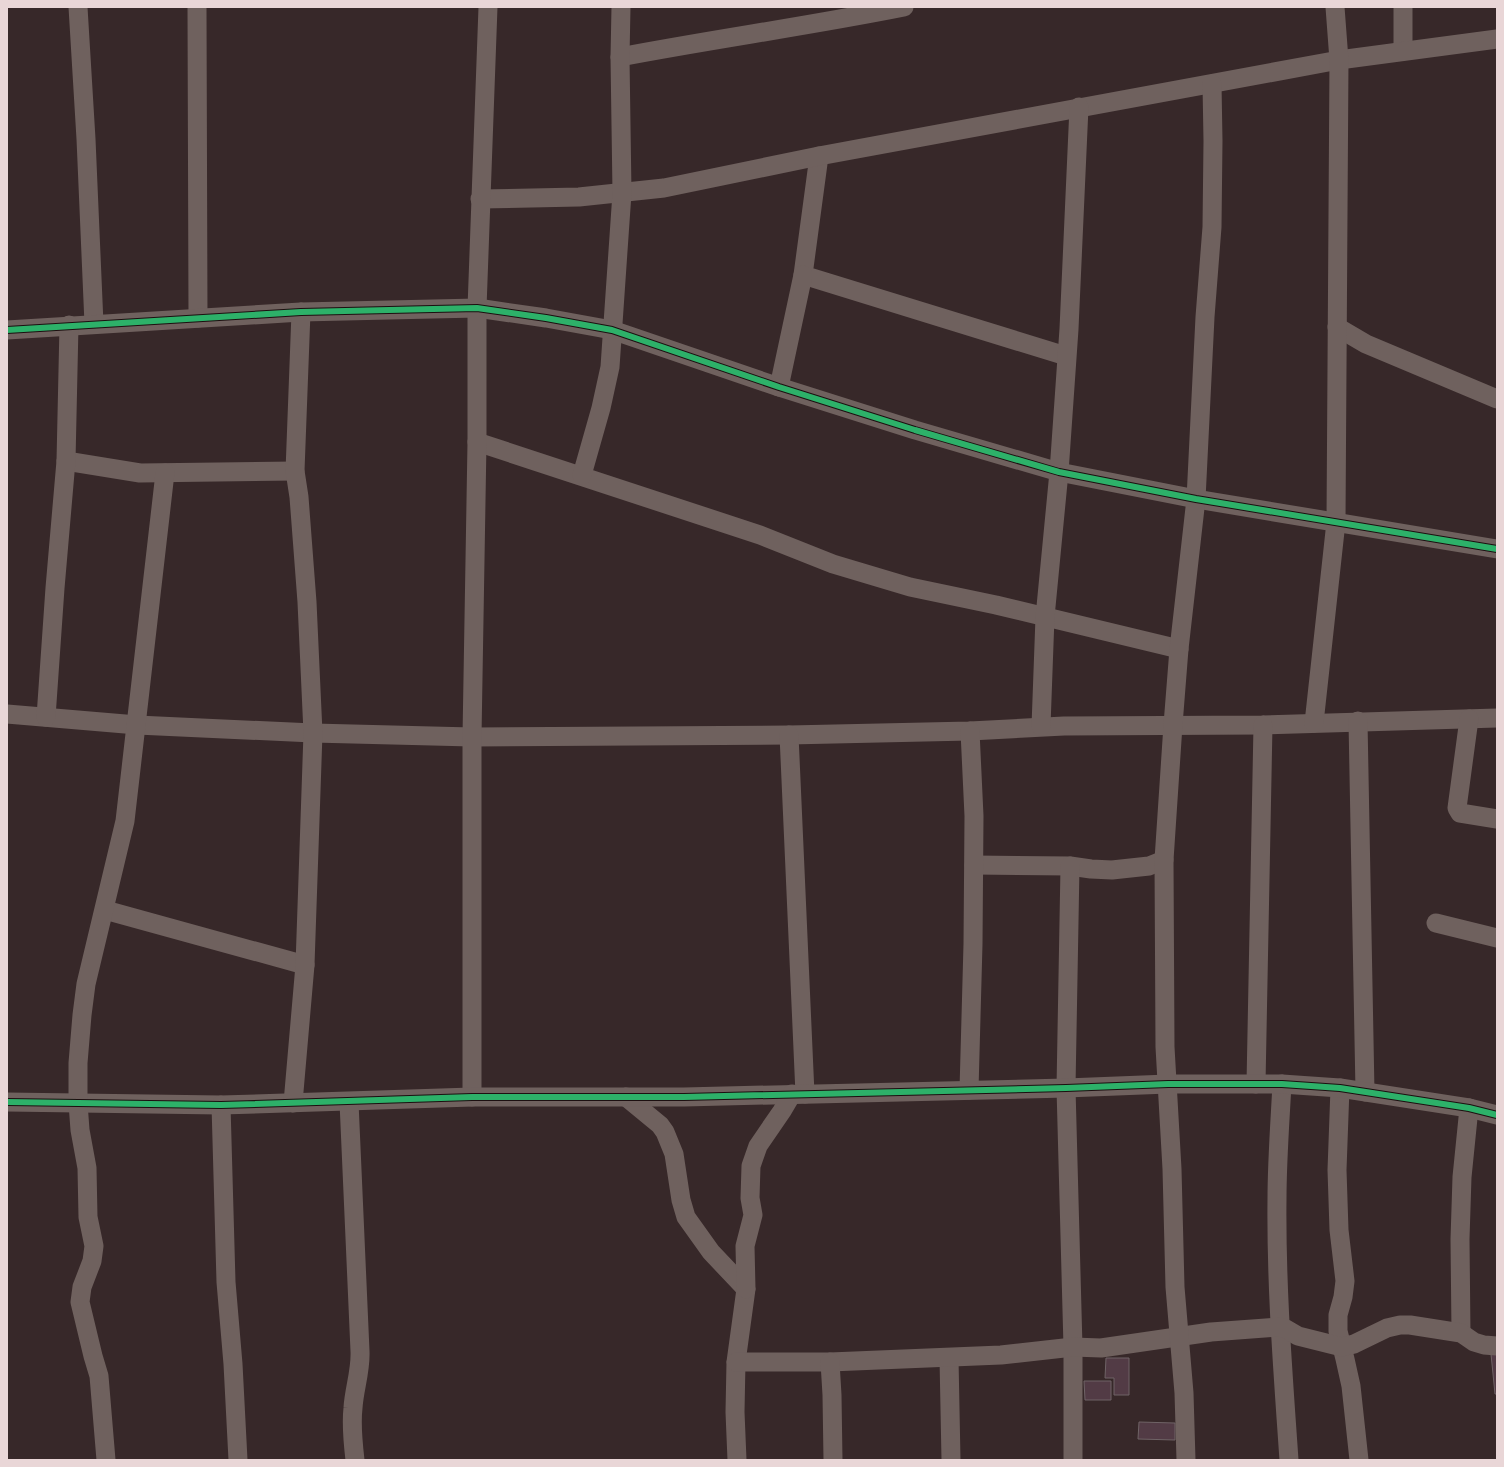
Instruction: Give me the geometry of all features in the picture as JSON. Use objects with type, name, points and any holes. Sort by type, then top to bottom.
[{"type":"street","points":[[78,7],[86,139],[94,324]]},
{"type":"street","points":[[197,7],[198,318]]},
{"type":"street","points":[[472,1097],[472,737],[477,442],[477,308],[488,7]]},
{"type":"street","points":[[582,475],[610,368],[622,193],[620,7]]},
{"type":"street","points":[[620,57],[714,39],[828,14],[904,7]]},
{"type":"street","points":[[1314,722],[1336,522],[1339,60],[1335,7]]},
{"type":"street","points":[[1403,7],[1403,51]]},
{"type":"street","points":[[480,199],[579,197],[679,186],[819,156],[1339,60],[1497,40]]},
{"type":"street","points":[[1186,1460],[1180,1337],[1175,1287],[1168,1084],[1165,1046],[1164,860],[1172,725],[1196,499],[1205,317],[1212,227],[1212,84]]},
{"type":"street","points":[[1041,726],[1045,617],[1059,472],[1072,261],[1079,107]]},
{"type":"street","points":[[779,386],[803,275],[819,156]]},
{"type":"street","points":[[803,275],[1066,356]]},
{"type":"street","points":[[7,330],[69,325],[301,312],[477,308],[546,318],[612,330],[915,430],[1059,472],[1196,499],[1497,549]]},
{"type":"street","points":[[293,1102],[305,966],[313,733],[307,602],[295,471],[301,312]]},
{"type":"street","points":[[46,717],[66,461],[69,325]]},
{"type":"street","points":[[1337,327],[1366,344],[1497,399]]},
{"type":"street","points":[[477,442],[582,475],[760,535],[833,564],[910,587],[996,605],[1179,649]]},
{"type":"street","points":[[66,461],[140,472],[295,471]]},
{"type":"street","points":[[106,1460],[99,1376],[92,1356],[80,1302],[82,1287],[91,1265],[94,1246],[88,1217],[87,1168],[81,1142],[78,1103],[78,1063],[86,984],[105,910],[125,821],[165,473]]},
{"type":"street","points":[[7,714],[137,725],[313,733],[472,737],[789,735],[970,731],[1041,726],[1263,725],[1314,722],[1497,718]]},
{"type":"street","points":[[1469,719],[1457,808],[1460,813],[1497,819]]},
{"type":"street","points":[[1358,722],[1365,1092]]},
{"type":"street","points":[[1256,1084],[1263,725]]},
{"type":"street","points":[[969,1090],[974,865],[974,816],[970,731]]},
{"type":"street","points":[[737,1460],[735,1412],[736,1362],[746,1288],[745,1246],[753,1215],[750,1198],[751,1166],[758,1146],[782,1111],[798,1094],[789,735]]},
{"type":"street","points":[[974,865],[1070,866],[1112,870],[1149,866],[1164,860]]},
{"type":"street","points":[[1070,866],[1066,1088],[1073,1347],[1073,1460]]},
{"type":"street","points":[[105,910],[305,966]]},
{"type":"street","points":[[1436,923],[1497,938]]},
{"type":"street","points":[[7,1102],[221,1105],[472,1097],[626,1097],[1066,1088],[1168,1084],[1282,1084],[1340,1088],[1469,1108],[1497,1115]]},
{"type":"street","points":[[1282,1084],[1277,1199],[1280,1327],[1288,1460]]},
{"type":"street","points":[[1340,1088],[1337,1170],[1340,1230],[1345,1281],[1338,1315],[1338,1331],[1351,1386],[1359,1460]]},
{"type":"street","points":[[626,1097],[660,1125],[665,1132],[674,1154],[681,1200],[686,1218],[711,1252],[746,1288]]},
{"type":"street","points":[[349,1102],[355,1209],[360,1352],[359,1370],[352,1409],[355,1460]]},
{"type":"street","points":[[221,1105],[226,1282],[233,1364],[238,1460]]},
{"type":"street","points":[[1461,1333],[1460,1239],[1462,1177],[1469,1108]]},
{"type":"street","points":[[736,1362],[830,1362],[1001,1355],[1073,1347],[1101,1348],[1211,1332],[1280,1327],[1298,1336],[1342,1346],[1354,1344],[1387,1328],[1400,1326],[1461,1333],[1474,1342],[1484,1345],[1497,1346]]},
{"type":"street","points":[[949,1358],[951,1460]]},
{"type":"street","points":[[830,1362],[833,1460]]},
{"type":"building","points":[[1491,1354],[1497,1354],[1497,1394],[1495,1394]]},
{"type":"building","points":[[1106,1358],[1129,1358],[1129,1395],[1114,1395],[1114,1378],[1105,1378]]},
{"type":"building","points":[[1084,1381],[1111,1381],[1111,1400],[1085,1400]]},
{"type":"building","points":[[1139,1422],[1175,1423],[1175,1440],[1138,1439]]},
{"type":"cycle path","points":[[7,330],[301,312],[477,308],[546,318],[612,330],[779,387],[915,430],[1059,472],[1196,499],[1497,549]]},
{"type":"cycle path","points":[[7,1102],[221,1105],[472,1097],[684,1097],[1066,1088],[1168,1084],[1282,1084],[1340,1088],[1469,1108],[1497,1115]]}]
